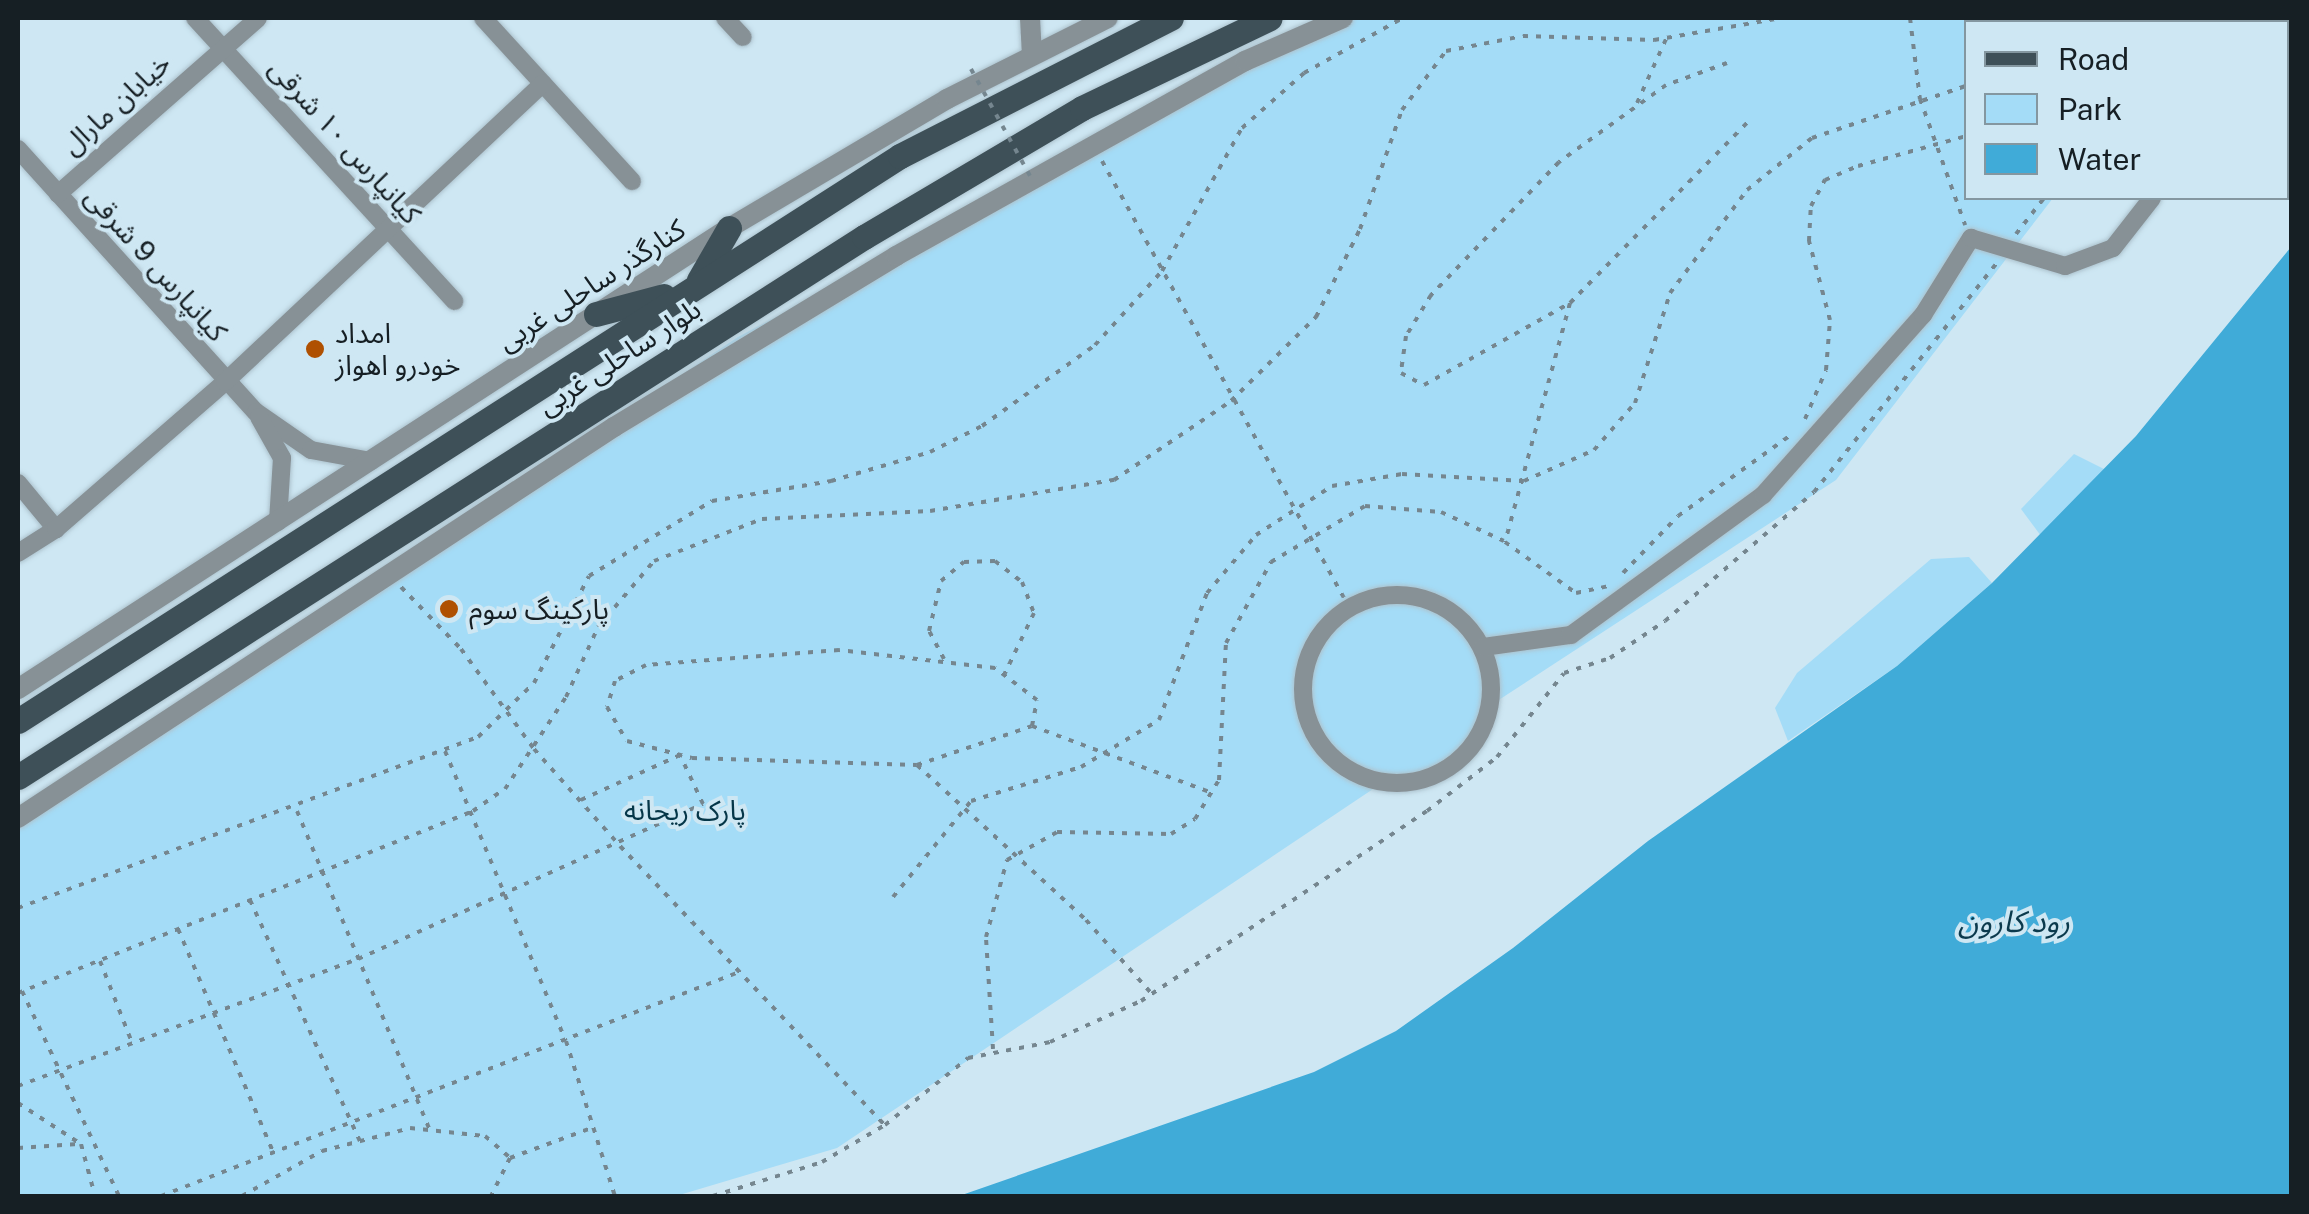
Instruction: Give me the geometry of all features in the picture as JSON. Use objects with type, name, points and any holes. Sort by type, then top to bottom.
[{"type":"main road","name":"بلوار ساحلی غربی","points":[[18,721],[693,286],[938,134],[1171,18]]},
{"type":"main road","name":"بلوار ساحلی غربی","points":[[18,777],[864,237],[1082,108],[1270,18]]},
{"type":"main road","points":[[596,314],[693,286],[729,228]]},
{"type":"street","name":"کیانپارس ۱۰ شرقی","points":[[195,18],[454,301]]},
{"type":"street","name":"خیابان مارال","points":[[58,194],[258,18]]},
{"type":"street","points":[[483,18],[632,182]]},
{"type":"street","points":[[725,18],[743,37]]},
{"type":"street","points":[[1030,18],[1032,56]]},
{"type":"street","points":[[18,818],[391,577],[614,427],[1094,146],[1342,18]]},
{"type":"street","name":"کنارگذر ساحلی غربی","points":[[18,689],[729,228],[1096,19]]},
{"type":"street","points":[[18,553],[56,529],[224,382],[385,226],[542,83]]},
{"type":"street","name":"کیانپارس 9 شرقی","points":[[18,150],[224,382],[256,412]]},
{"type":"street","points":[[1483,648],[1571,635],[1762,496],[1923,315],[1971,238],[2065,266],[2113,248],[2150,200]]},
{"type":"street","points":[[256,412],[311,450],[372,461]]},
{"type":"street","points":[[256,412],[282,458],[278,522]]},
{"type":"street","points":[[18,483],[56,529]]},
{"type":"street","points":[[1409,595],[1465,622],[1483,648],[1492,705],[1482,733],[1440,774],[1382,783],[1331,757],[1304,707],[1310,650],[1349,607],[1409,595]]},
{"type":"path","points":[[18,908],[296,810],[445,752],[508,713],[534,683],[589,576],[712,500],[831,482],[930,452],[982,426],[1096,345],[1162,270],[1242,128],[1304,72],[1403,18]]},
{"type":"path","points":[[119,1196],[62,1069],[20,992],[473,811],[505,789],[534,748],[598,627],[654,562],[762,519],[930,511],[1114,480],[1231,401],[1316,317],[1360,230],[1402,110],[1446,52],[1523,36],[1666,38],[1781,18]]},
{"type":"path","points":[[1910,18],[1920,99],[1971,238]]},
{"type":"path","points":[[1634,108],[1666,38]]},
{"type":"path","points":[[1726,63],[1666,85],[1559,162],[1431,295],[1406,336],[1401,372],[1424,385],[1570,303],[1750,120]]},
{"type":"path","points":[[971,69],[1034,183]]},
{"type":"path","points":[[893,896],[964,810],[1103,754],[1159,720],[1207,592],[1256,534],[1332,486],[1402,474],[1524,482],[1594,450],[1635,403],[1670,293],[1747,190],[1812,138],[1964,87]]},
{"type":"path","points":[[993,1049],[986,937],[995,892],[1016,854],[1057,832],[1172,834],[1196,819],[1212,793],[1224,751],[1226,643],[1271,562],[1310,535],[1365,506],[1441,512],[1505,542],[1576,593],[1611,585],[1678,516],[1799,429],[1824,380],[1830,320],[1809,242],[1810,206],[1826,180],[1858,166],[1964,137]]},
{"type":"path","points":[[1094,146],[1231,401],[1349,607]]},
{"type":"path","points":[[713,1196],[822,1162],[885,1125],[944,1069],[993,1049],[1050,1042],[1152,994],[1427,811],[1497,757],[1564,673],[1610,658],[1651,631],[1799,505],[1907,384],[2042,200]]},
{"type":"path","points":[[1505,542],[1570,303]]},
{"type":"path","points":[[944,659],[929,630],[941,581],[964,562],[995,561],[1022,582],[1034,613],[1005,673]]},
{"type":"path","points":[[391,577],[462,649],[534,748],[620,846],[885,1125]]},
{"type":"path","points":[[1032,726],[1037,700],[1005,673],[944,659],[760,653],[646,665],[615,681],[608,708],[628,741],[680,755],[917,764],[1032,726],[1212,793]]},
{"type":"path","points":[[445,752],[566,1040],[615,1196]]},
{"type":"path","points":[[581,800],[680,755]]},
{"type":"path","points":[[18,1086],[358,959],[620,846],[702,804],[680,755]]},
{"type":"path","points":[[917,764],[1016,854],[1152,994]]},
{"type":"path","points":[[296,810],[430,1130]]},
{"type":"path","points":[[250,900],[286,987],[360,1141]]},
{"type":"path","points":[[178,929],[210,1013],[274,1154]]},
{"type":"path","points":[[100,961],[132,1041]]},
{"type":"path","points":[[161,1196],[350,1127],[740,972]]},
{"type":"path","points":[[18,1103],[80,1144],[95,1196]]},
{"type":"path","points":[[491,1196],[510,1158],[594,1128]]},
{"type":"path","points":[[242,1196],[322,1151],[430,1130],[486,1136],[510,1158]]},
{"type":"path","points":[[18,1148],[80,1144]]},
{"type":"green space","name":"پارک ریحانه","points":[[1343,18],[2192,18],[1964,20],[1964,200],[2051,200],[1836,480],[1491,705],[1441,782],[1382,783],[837,1148],[676,1196],[18,1196],[18,817],[738,337]]},
{"type":"green space","points":[[2074,454],[2106,470],[2041,536],[2021,509]]},
{"type":"green space","points":[[1969,557],[1992,583],[1897,666],[1788,741],[1775,708],[1797,673],[1931,559]]},
{"type":"water","name":"رود کارون","points":[[2291,247],[2291,1196],[959,1196],[1314,1072],[1396,1031],[1513,948],[1648,841],[1897,666],[1992,583],[2136,436]]},
{"type":"place","name":"امداد خودرو اهواز","points":[[315,349]]},
{"type":"place","name":"پارکینگ سوم","points":[[449,609]]}]
